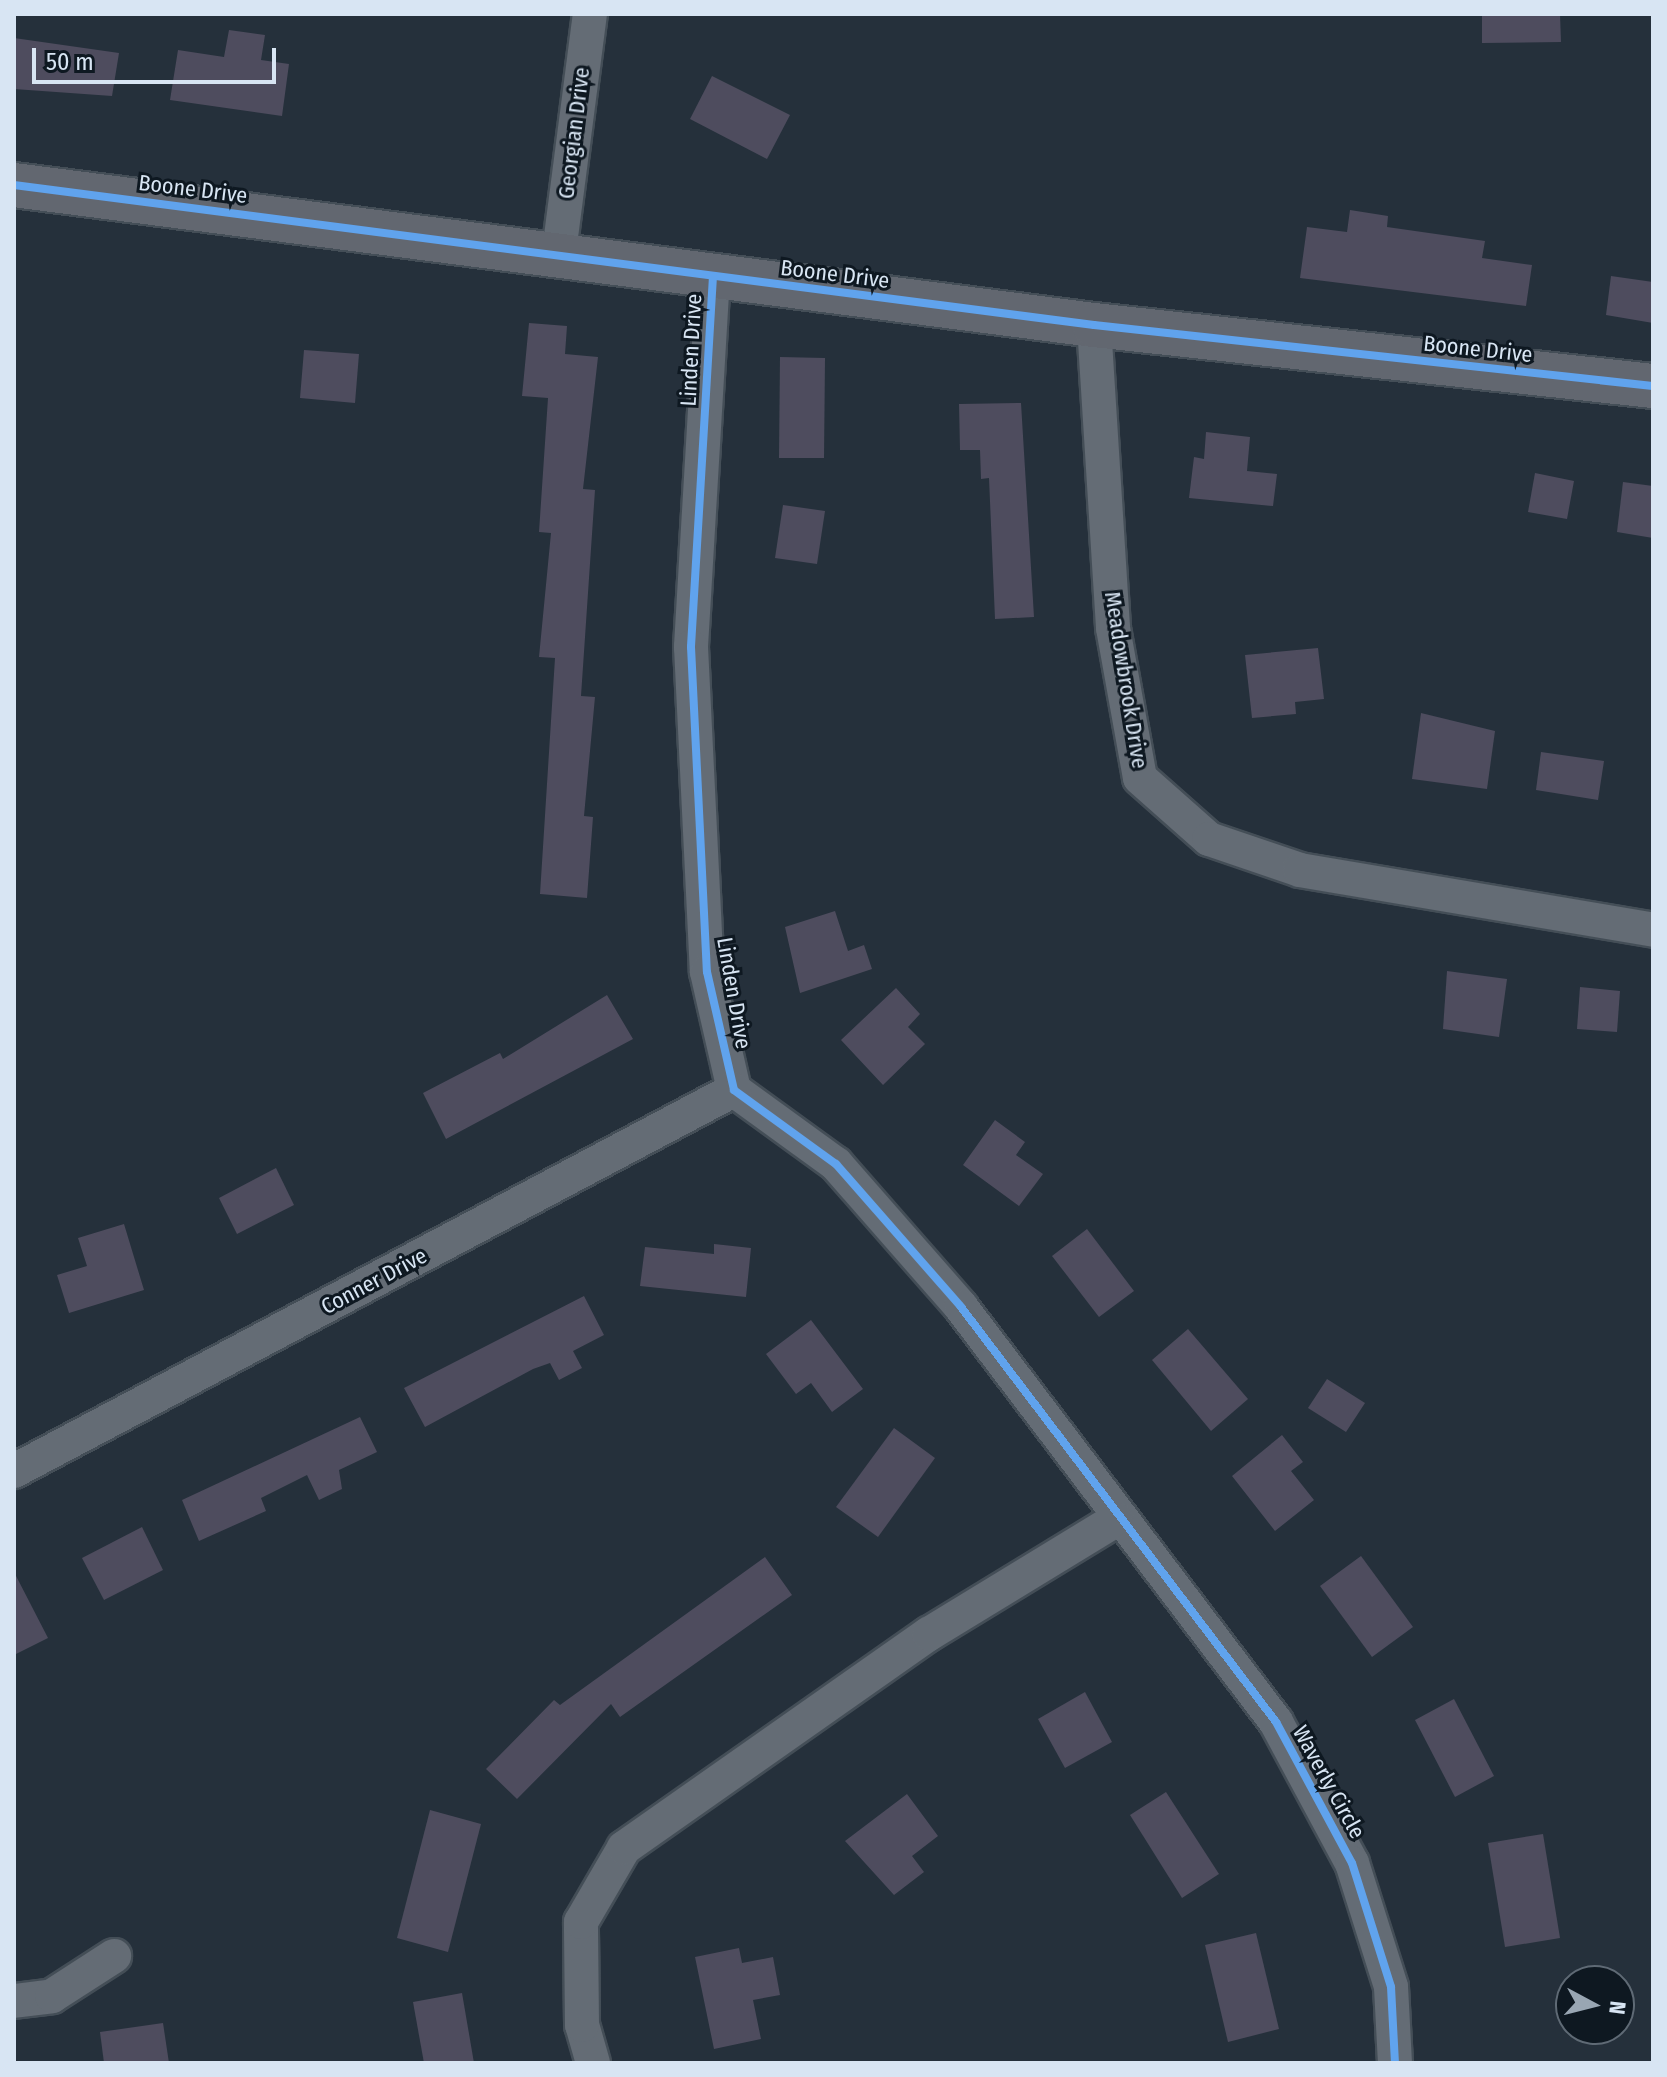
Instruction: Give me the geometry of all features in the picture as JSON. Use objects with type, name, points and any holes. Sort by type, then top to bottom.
[{"type":"street","name":"Georgian Drive","points":[[559,252],[590,14]]},
{"type":"street","name":"Boone Drive","points":[[14,185],[559,252],[713,276],[1094,325],[1653,386]]},
{"type":"street","name":"Linden Drive","points":[[713,276],[691,647],[707,972],[734,1090]]},
{"type":"street","name":"Meadowbrook Drive","points":[[1094,325],[1113,628],[1140,778],[1209,839],[1300,870],[1653,930]]},
{"type":"street","name":"Conner Drive","points":[[14,1471],[734,1090]]},
{"type":"street","points":[[593,2063],[582,2025],[581,1922],[624,1848],[929,1634],[1116,1520],[961,1307],[836,1164],[734,1090]]},
{"type":"street","name":"Waverly Circle","points":[[1116,1520],[1276,1722],[1352,1863],[1391,1987],[1395,2063]]},
{"type":"street","points":[[14,2001],[52,1996],[114,1956]]},
{"type":"building","points":[[1482,14],[1560,14],[1561,42],[1482,43]]},
{"type":"building","points":[[229,30],[265,35],[261,60],[289,64],[282,116],[170,100],[178,50],[224,57]]},
{"type":"building","points":[[14,38],[119,53],[112,96],[14,89]]},
{"type":"building","points":[[712,76],[790,115],[767,159],[690,119]]},
{"type":"building","points":[[1350,210],[1388,216],[1387,227],[1485,241],[1482,258],[1532,265],[1526,306],[1300,278],[1307,227],[1347,232]]},
{"type":"building","points":[[1611,276],[1653,282],[1653,323],[1606,315]]},
{"type":"building","points":[[529,323],[567,326],[565,354],[598,357],[583,489],[595,490],[581,696],[595,697],[584,816],[593,817],[587,898],[540,894],[555,658],[539,657],[551,533],[539,532],[548,398],[522,396]]},
{"type":"building","points":[[304,350],[359,354],[355,403],[300,398]]},
{"type":"building","points":[[780,357],[825,358],[824,458],[779,458]]},
{"type":"building","points":[[1021,403],[1034,617],[995,619],[989,478],[981,479],[980,450],[960,450],[959,404]]},
{"type":"building","points":[[1206,432],[1250,437],[1247,471],[1277,474],[1273,506],[1189,498],[1194,457],[1204,459]]},
{"type":"building","points":[[1535,473],[1574,481],[1567,519],[1528,512]]},
{"type":"building","points":[[1623,482],[1653,486],[1653,538],[1617,532]]},
{"type":"building","points":[[783,505],[825,511],[817,564],[775,558]]},
{"type":"building","points":[[1318,648],[1324,699],[1295,702],[1296,714],[1252,718],[1245,655]]},
{"type":"building","points":[[1421,713],[1495,731],[1487,789],[1412,779]]},
{"type":"building","points":[[1541,752],[1604,761],[1598,800],[1536,790]]},
{"type":"building","points":[[835,911],[848,951],[864,945],[872,969],[800,993],[785,927]]},
{"type":"building","points":[[1447,971],[1507,979],[1499,1037],[1443,1029]]},
{"type":"building","points":[[1580,987],[1620,991],[1617,1032],[1577,1029]]},
{"type":"building","points":[[896,988],[920,1014],[908,1027],[925,1044],[883,1085],[841,1040]]},
{"type":"building","points":[[607,995],[633,1039],[446,1139],[423,1093],[500,1053],[503,1059]]},
{"type":"building","points":[[995,1120],[1025,1142],[1016,1155],[1043,1174],[1019,1206],[963,1165]]},
{"type":"building","points":[[276,1168],[294,1205],[237,1234],[219,1198]]},
{"type":"building","points":[[124,1224],[144,1290],[69,1313],[57,1275],[87,1266],[78,1238]]},
{"type":"building","points":[[1087,1229],[1134,1291],[1099,1317],[1052,1256]]},
{"type":"building","points":[[714,1244],[751,1248],[746,1297],[640,1286],[645,1247],[714,1254]]},
{"type":"building","points":[[584,1296],[604,1335],[573,1351],[582,1368],[559,1380],[550,1363],[533,1369],[425,1427],[404,1388]]},
{"type":"building","points":[[811,1320],[863,1389],[832,1412],[811,1383],[796,1394],[766,1354]]},
{"type":"building","points":[[1188,1329],[1248,1399],[1211,1431],[1152,1360]]},
{"type":"building","points":[[1327,1379],[1365,1403],[1346,1432],[1308,1408]]},
{"type":"building","points":[[360,1417],[377,1452],[339,1470],[342,1489],[319,1500],[307,1475],[261,1498],[266,1511],[199,1541],[182,1500]]},
{"type":"building","points":[[894,1428],[935,1458],[878,1537],[836,1507]]},
{"type":"building","points":[[1282,1435],[1303,1462],[1291,1471],[1314,1500],[1275,1531],[1232,1476]]},
{"type":"building","points":[[142,1527],[163,1570],[104,1600],[82,1558]]},
{"type":"building","points":[[1361,1556],[1413,1627],[1372,1657],[1320,1586]]},
{"type":"building","points":[[765,1557],[792,1595],[620,1717],[611,1704],[517,1799],[486,1769],[554,1700],[560,1705]]},
{"type":"building","points":[[14,1572],[48,1638],[14,1655]]},
{"type":"building","points":[[1085,1692],[1112,1742],[1065,1768],[1038,1719]]},
{"type":"building","points":[[1454,1699],[1494,1776],[1455,1797],[1415,1720]]},
{"type":"building","points":[[1166,1792],[1219,1874],[1182,1898],[1130,1815]]},
{"type":"building","points":[[907,1794],[938,1836],[912,1856],[924,1872],[894,1895],[845,1841]]},
{"type":"building","points":[[430,1810],[481,1824],[448,1952],[397,1938]]},
{"type":"building","points":[[1543,1834],[1560,1938],[1505,1947],[1488,1843]]},
{"type":"building","points":[[1256,1933],[1279,2029],[1228,2042],[1205,1945]]},
{"type":"building","points":[[739,1948],[742,1963],[773,1957],[780,1995],[753,2000],[761,2039],[714,2049],[695,1957]]},
{"type":"building","points":[[462,1993],[474,2063],[424,2063],[413,2002]]},
{"type":"building","points":[[163,2023],[169,2063],[104,2063],[100,2032]]},
{"type":"cycle path","points":[[14,185],[1094,325],[1653,386]]},
{"type":"cycle path","points":[[713,276],[691,647],[707,972],[734,1090],[836,1164],[961,1307],[1276,1722],[1352,1863],[1391,1987],[1395,2063]]}]
